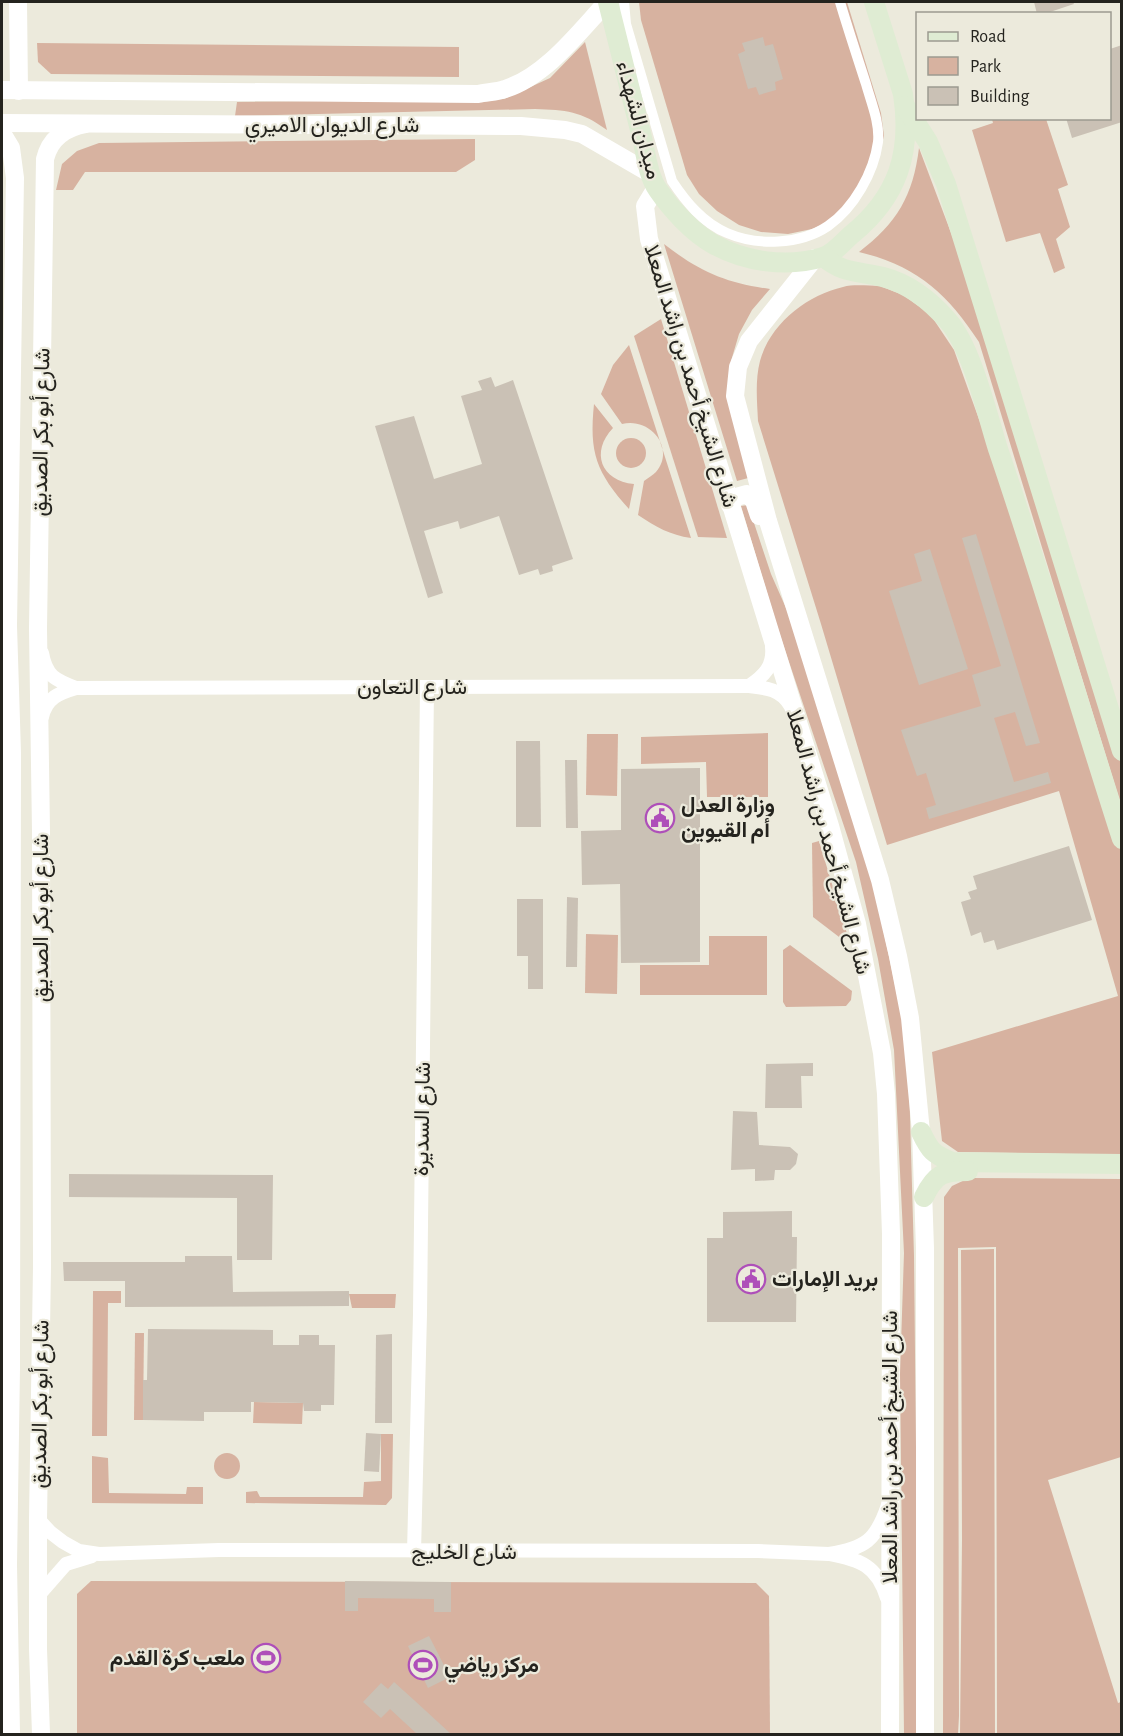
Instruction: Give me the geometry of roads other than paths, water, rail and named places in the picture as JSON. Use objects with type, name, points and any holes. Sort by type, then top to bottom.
[{"type":"main road","name":"ميدان الشهداء","points":[[607,2],[654,181],[693,228],[712,243],[747,257],[779,263],[820,257],[862,226],[883,204],[898,173],[905,148],[905,106],[874,2]]},
{"type":"main road","points":[[905,106],[928,142],[943,176],[1034,467],[1116,712],[1122,751]]},
{"type":"main road","points":[[820,257],[849,271],[883,277],[914,290],[934,305],[951,325],[965,347],[1122,839]]},
{"type":"main road","points":[[1007,475],[1034,467]]},
{"type":"main road","points":[[921,1132],[934,1154],[952,1162],[1122,1164]]},
{"type":"main road","points":[[924,1197],[937,1176],[950,1171],[1122,1170]]},
{"type":"street","points":[[10,91],[18,2]]},
{"type":"street","name":"شارع الديوان الاميري","points":[[10,91],[478,94],[506,89],[528,78],[554,57],[607,2]]},
{"type":"street","points":[[624,2],[626,24],[672,181],[685,201],[726,233],[749,240],[778,242],[803,237],[828,226],[849,206],[863,186],[873,163],[878,140],[875,115],[840,2]]},
{"type":"street","name":"شارع الديوان الاميري","points":[[2,123],[521,126],[582,134],[654,181]]},
{"type":"street","name":"شارع أبو بكر الصديق","points":[[41,1734],[38,1648],[42,1267],[41,731],[38,610],[45,159],[56,137],[74,126],[86,124]]},
{"type":"street","name":"شارع أبو بكر الصديق","points":[[2,133],[11,148],[15,178],[11,470],[5,671],[12,753],[6,831],[11,1114],[6,1368],[11,1734]]},
{"type":"street","name":"شارع الشيخ أحمد بن راشد المعلا","points":[[654,181],[645,206],[649,238],[830,826],[857,924],[882,1053],[886,1094],[891,1234],[890,1734]]},
{"type":"street","name":"شارع الشيخ أحمد بن راشد المعلا","points":[[820,257],[749,341],[738,367],[735,396],[768,521],[880,880],[910,1018],[921,1132],[924,1197],[925,1734]]},
{"type":"street","points":[[11,470],[17,450],[26,450],[30,458],[29,540],[38,610]]},
{"type":"street","points":[[730,505],[736,497],[747,494],[754,501],[776,570],[804,635]]},
{"type":"street","name":"شارع التعاون","points":[[38,610],[42,656],[46,669],[56,681],[76,688]]},
{"type":"street","points":[[748,686],[762,677],[769,667],[773,654],[771,639]]},
{"type":"street","name":"شارع التعاون","points":[[41,731],[43,712],[49,700],[58,693],[76,688],[748,686],[778,692],[785,697],[795,714]]},
{"type":"street","name":"شارع السديرة","points":[[414,1552],[420,1314],[427,687]]},
{"type":"street","points":[[2,736],[12,753]]},
{"type":"street","points":[[11,1114],[20,1189],[22,1273],[31,1275],[42,1267]]},
{"type":"street","name":"شارع الخليج","points":[[38,1519],[63,1542],[79,1551],[99,1554],[219,1550],[682,1551],[829,1554],[854,1550],[867,1542],[878,1529],[890,1497]]},
{"type":"street","name":"شارع الخليج","points":[[38,1596],[66,1564],[99,1554]]},
{"type":"street","name":"شارع الخليج","points":[[829,1554],[866,1564],[879,1576],[890,1610]]},
{"type":"street","points":[[8,1565],[22,1560],[28,1564],[31,1571],[30,1633],[38,1648]]},
{"type":"street","points":[[2,1707],[10,1690]]},
{"type":"place","name":"وزارة العدل أم القيوين","points":[[660,818]]},
{"type":"place","name":"بريد الإمارات","points":[[751,1279]]},
{"type":"place","name":"ملعب كرة القدم","points":[[266,1658]]},
{"type":"place","name":"مركز رياضي","points":[[423,1665]]}]
